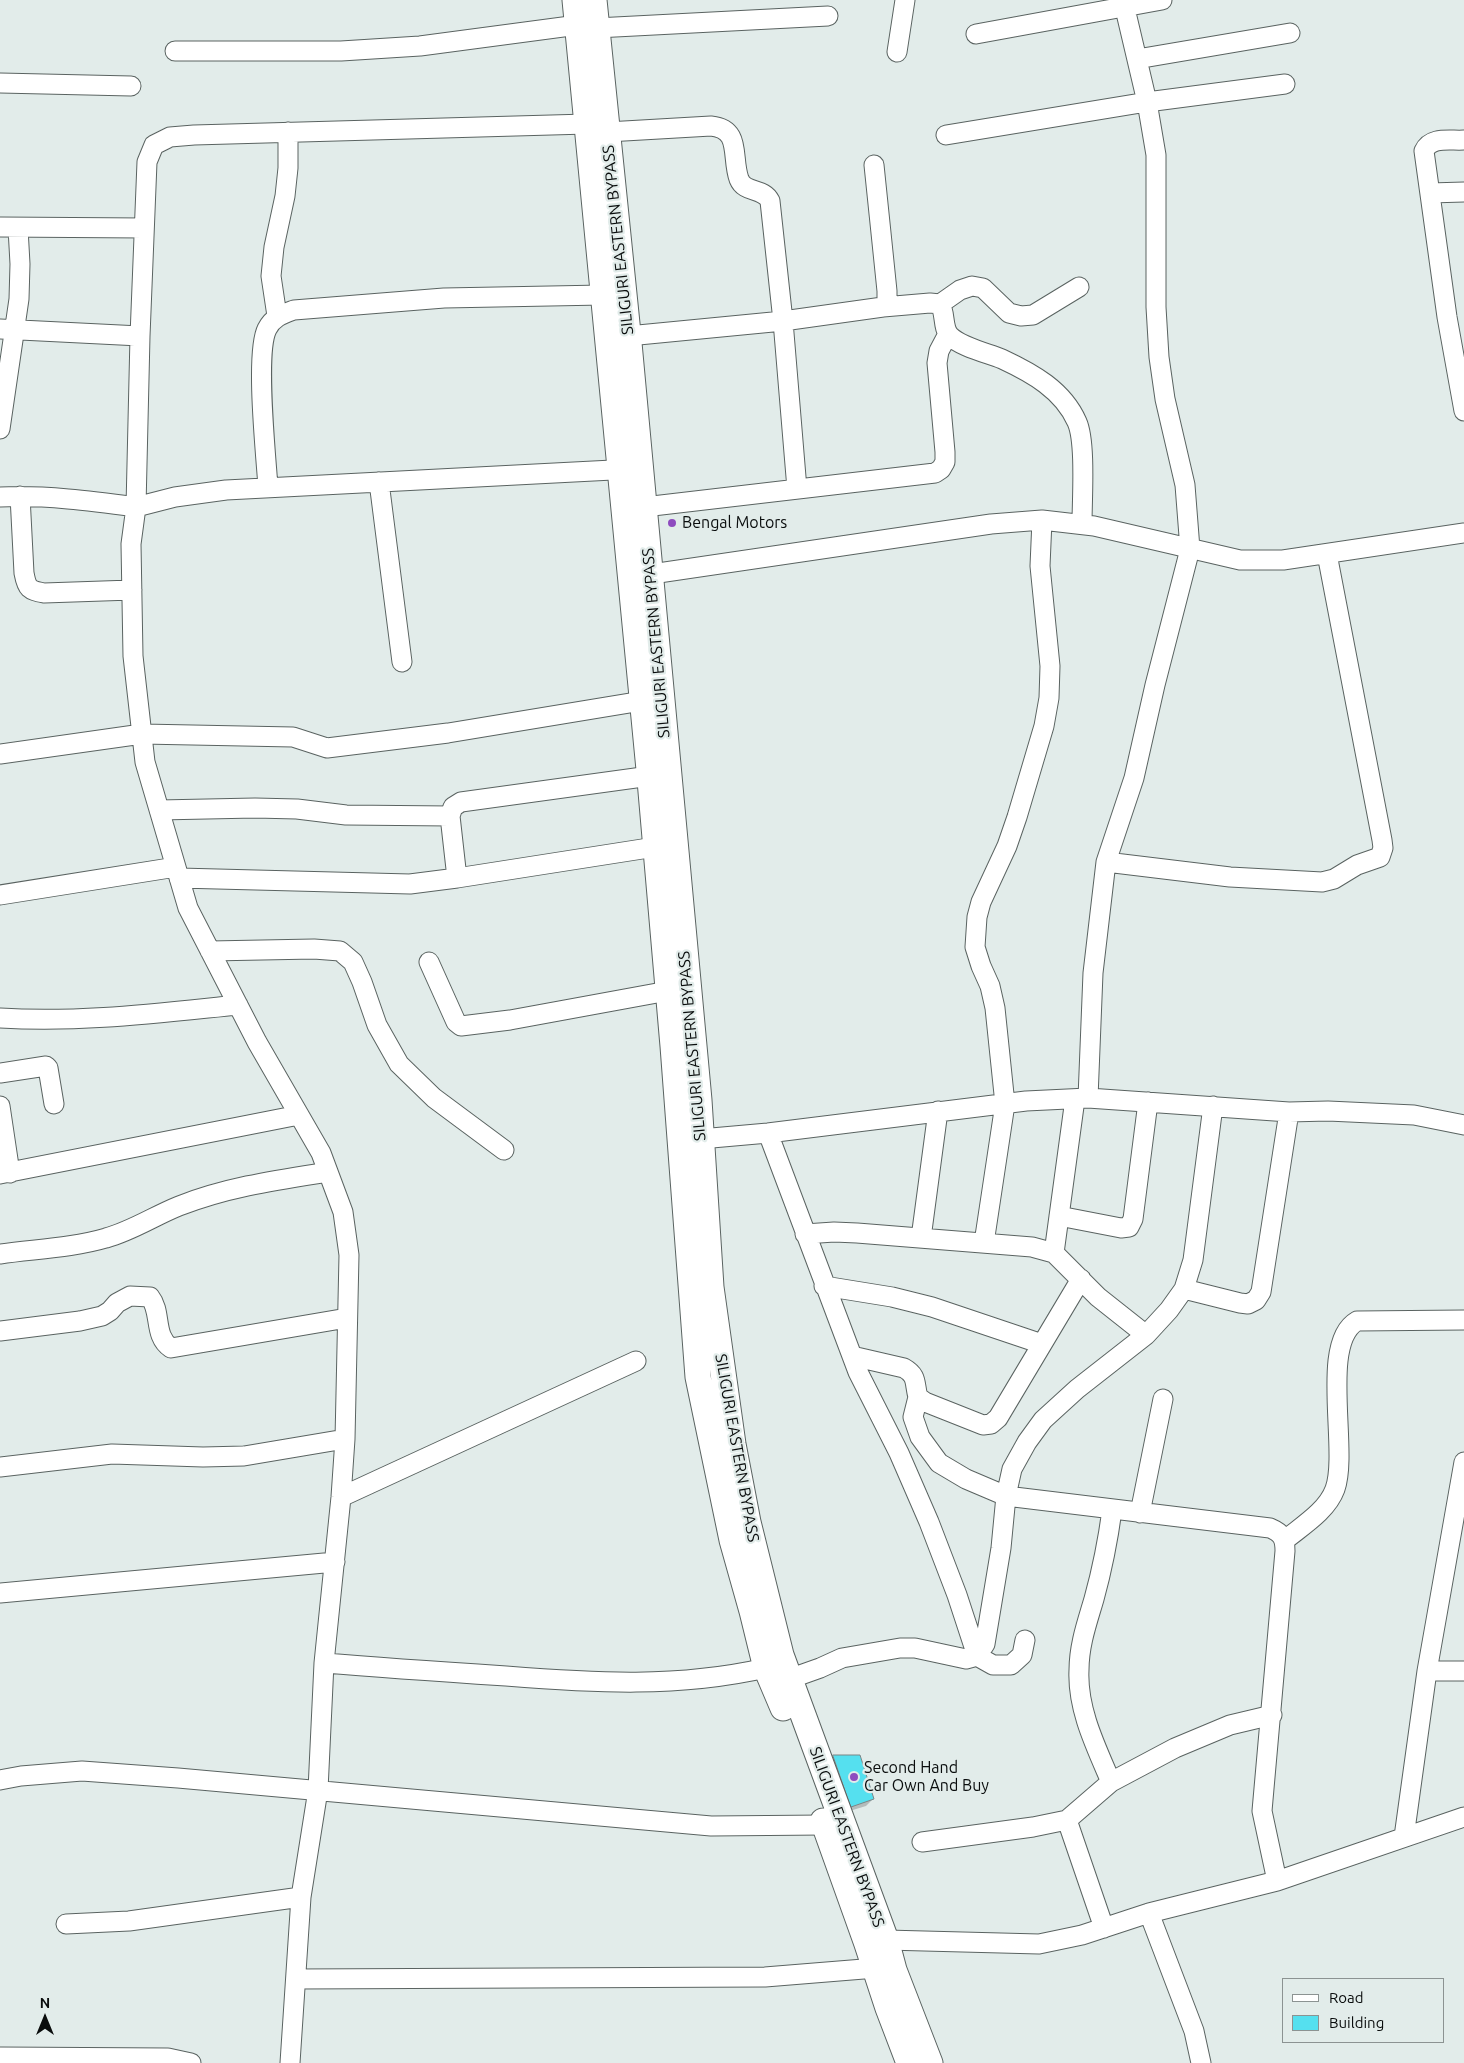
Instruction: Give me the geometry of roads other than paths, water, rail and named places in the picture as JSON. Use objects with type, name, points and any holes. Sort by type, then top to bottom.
[{"type":"main road","name":"SILIGURI EASTERN BYPASS","points":[[576,0],[587,27],[597,128],[628,336],[630,469],[644,507],[641,575],[642,701],[668,991],[690,1140],[701,1285],[698,1377],[732,1540],[766,1668],[783,1707],[909,2063]]},
{"type":"main road","name":"SILIGURI EASTERN BYPASS","points":[[587,27],[594,0]]},
{"type":"main road","name":"SILIGURI EASTERN BYPASS","points":[[597,128],[603,295],[630,469],[699,1100],[690,1140]]},
{"type":"main road","name":"SILIGURI EASTERN BYPASS","points":[[701,1285],[723,1374],[748,1522],[769,1612],[789,1679],[886,1940],[894,1970],[930,2063]]},
{"type":"street","points":[[898,52],[905,0]]},
{"type":"street","points":[[976,34],[1124,3],[1162,0]]},
{"type":"street","points":[[1054,1253],[1059,1216],[1082,1099],[1106,862],[1134,778],[1155,685],[1190,549],[1185,485],[1165,399],[1159,357],[1156,307],[1156,155],[1147,102],[1124,3]]},
{"type":"street","points":[[175,51],[342,51],[400,48],[587,27],[828,16]]},
{"type":"street","points":[[1137,59],[1290,33]]},
{"type":"street","points":[[0,83],[131,86]]},
{"type":"street","points":[[946,135],[1147,102],[1285,84]]},
{"type":"street","points":[[290,2063],[301,1897],[318,1790],[324,1664],[336,1562],[341,1497],[345,1439],[348,1246],[343,1212],[321,1153],[238,1005],[188,908],[145,762],[133,656],[131,544],[136,507],[147,162],[154,145],[170,137],[288,132],[711,126],[727,130],[732,139],[739,178],[742,184],[749,189],[767,195],[770,201],[783,321],[797,489]]},
{"type":"street","points":[[277,316],[271,276],[274,247],[285,196],[288,168],[288,132]]},
{"type":"street","points":[[1464,140],[1434,140],[1427,144],[1424,151],[1447,317],[1464,411]]},
{"type":"street","points":[[874,165],[887,291],[887,301],[883,307]]},
{"type":"street","points":[[1430,193],[1464,192]]},
{"type":"street","points":[[0,429],[8,329],[20,282],[9,227],[144,228]]},
{"type":"street","points":[[628,336],[783,321],[883,307],[930,303],[940,304],[960,290],[972,286],[983,288],[1009,313],[1021,316],[1033,315],[1080,287]]},
{"type":"street","points":[[268,487],[262,358],[266,330],[277,316],[294,310],[444,298],[603,295]]},
{"type":"street","points":[[940,304],[944,311],[948,334],[957,342],[1003,360],[1043,381],[1064,399],[1078,423],[1088,525]]},
{"type":"street","points":[[8,329],[140,336]]},
{"type":"street","points":[[644,507],[936,473],[942,469],[945,462],[945,452],[936,363],[939,351],[948,334]]},
{"type":"street","points":[[0,497],[20,496],[82,500],[136,507],[175,497],[268,487],[630,469]]},
{"type":"street","points":[[379,482],[402,662]]},
{"type":"street","points":[[20,496],[24,573],[26,584],[31,590],[44,593],[132,590]]},
{"type":"street","points":[[984,1243],[1005,1104],[995,1008],[990,986],[975,947],[977,917],[981,902],[1018,817],[1044,726],[1049,698],[1050,666],[1040,566],[1042,520]]},
{"type":"street","points":[[641,575],[991,524],[1042,520],[1088,525],[1140,537]]},
{"type":"street","points":[[1088,525],[1240,560],[1283,560],[1464,533]]},
{"type":"street","points":[[1106,862],[1230,877],[1322,882],[1334,879],[1357,865],[1380,857],[1383,848],[1382,840],[1327,554]]},
{"type":"street","points":[[0,754],[142,734],[293,737],[327,748],[448,732],[642,701]]},
{"type":"street","points":[[456,878],[450,816],[453,807],[461,802],[650,776]]},
{"type":"street","points":[[159,810],[255,808],[297,809],[346,815],[450,816]]},
{"type":"street","points":[[0,895],[177,873],[410,884],[655,847]]},
{"type":"street","points":[[210,951],[314,949],[340,951],[353,962],[377,1025],[399,1064],[434,1098],[504,1150]]},
{"type":"street","points":[[429,962],[456,1022],[461,1026],[510,1020],[668,991]]},
{"type":"street","points":[[0,1018],[116,1018],[238,1005]]},
{"type":"street","points":[[0,1073],[46,1066],[48,1068],[54,1104]]},
{"type":"street","points":[[690,1140],[768,1133],[938,1111],[1082,1099],[1289,1112],[1328,1111],[1414,1115],[1464,1125]]},
{"type":"street","points":[[1059,1216],[1121,1228],[1129,1227],[1133,1219],[1148,1102]]},
{"type":"street","points":[[0,1106],[5,1173],[299,1114]]},
{"type":"street","points":[[789,1679],[842,1658],[900,1648],[916,1648],[966,1659],[977,1656],[985,1644],[1001,1548],[1006,1496],[1012,1469],[1027,1442],[1043,1420],[1077,1389],[1146,1334],[1169,1310],[1184,1289],[1193,1260],[1213,1106]]},
{"type":"street","points":[[921,1238],[938,1111]]},
{"type":"street","points":[[1184,1289],[1248,1304],[1256,1300],[1261,1292],[1289,1112]]},
{"type":"street","points":[[768,1133],[824,1286],[852,1356],[929,1522],[957,1595],[977,1656],[993,1665],[1011,1665],[1022,1655],[1025,1640]]},
{"type":"street","points":[[0,1254],[103,1239],[125,1232],[178,1206],[219,1192],[261,1182],[328,1172]]},
{"type":"street","points":[[805,1234],[842,1232],[921,1238],[1032,1247],[1054,1253],[1098,1297],[1146,1334]]},
{"type":"street","points":[[918,1397],[925,1402],[983,1425],[991,1424],[998,1418],[1081,1279]]},
{"type":"street","points":[[824,1286],[892,1297],[932,1307],[1042,1344]]},
{"type":"street","points":[[0,1331],[80,1321],[102,1316],[117,1303],[130,1296],[139,1295],[150,1297],[154,1303],[160,1336],[165,1344],[171,1348],[347,1318]]},
{"type":"street","points":[[1285,1540],[1327,1504],[1335,1489],[1338,1467],[1337,1390],[1339,1350],[1349,1325],[1357,1321],[1464,1320]]},
{"type":"street","points":[[852,1356],[904,1368],[912,1372],[918,1397],[913,1416],[920,1437],[939,1463],[966,1480],[1006,1496],[1270,1528],[1280,1533],[1285,1540],[1272,1715],[1264,1776],[1262,1811],[1276,1881]]},
{"type":"street","points":[[341,1497],[636,1361]]},
{"type":"street","points":[[1140,1513],[1163,1399]]},
{"type":"street","points":[[0,1467],[112,1454],[203,1457],[244,1456],[345,1439]]},
{"type":"street","points":[[1404,1837],[1428,1671],[1463,1474]]},
{"type":"street","points":[[1099,1793],[1093,1741],[1083,1707],[1078,1671],[1082,1639],[1094,1600],[1108,1540],[1112,1510]]},
{"type":"street","points":[[0,1593],[336,1562]]},
{"type":"street","points":[[324,1664],[596,1683],[672,1683],[730,1676],[766,1668]]},
{"type":"street","points":[[1428,1671],[1464,1671]]},
{"type":"street","points":[[922,1842],[1033,1827],[1067,1820],[1099,1793],[1184,1744],[1230,1725],[1272,1715]]},
{"type":"street","points":[[0,1780],[82,1771],[318,1790],[711,1826],[824,1825]]},
{"type":"street","points":[[886,1940],[1039,1944],[1082,1935],[1149,1913],[1276,1881],[1464,1817]]},
{"type":"street","points":[[1067,1820],[1104,1928]]},
{"type":"street","points":[[66,1924],[129,1921],[301,1897]]},
{"type":"street","points":[[1149,1913],[1194,2031],[1201,2063]]},
{"type":"street","points":[[296,1979],[765,1977],[876,1968]]},
{"type":"street","points":[[0,2057],[168,2058],[191,2063]]},
{"type":"place","name":"Bengal Motors","points":[[672,523]]},
{"type":"place","name":"Second Hand Car Own And Buy","points":[[854,1777]]}]
